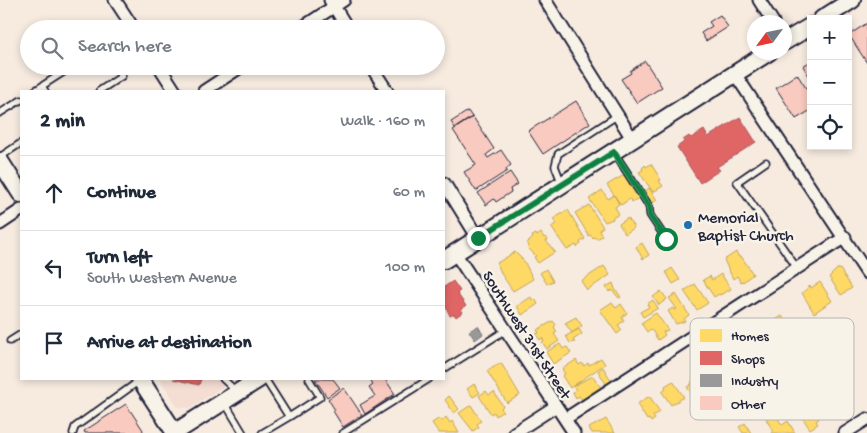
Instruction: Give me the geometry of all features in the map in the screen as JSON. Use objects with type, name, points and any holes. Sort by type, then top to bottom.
[{"type":"main road","points":[[828,15],[852,0]]},
{"type":"main road","points":[[792,38],[807,28]]},
{"type":"main road","points":[[449,257],[757,60]]},
{"type":"main road","points":[[0,159],[20,192]]},
{"type":"main road","points":[[141,380],[175,433],[257,380]]},
{"type":"street","points":[[115,0],[128,20]]},
{"type":"street","points":[[311,20],[332,3],[344,0]]},
{"type":"street","points":[[545,0],[633,140]]},
{"type":"street","points":[[759,0],[769,15]]},
{"type":"street","points":[[332,3],[342,20]]},
{"type":"street","points":[[735,74],[845,237],[867,273]]},
{"type":"street","points":[[165,75],[174,90]]},
{"type":"street","points":[[206,90],[228,75]]},
{"type":"street","points":[[377,75],[386,90]]},
{"type":"street","points":[[445,185],[478,238]]},
{"type":"street","points":[[0,224],[20,211]]},
{"type":"street","points":[[720,318],[845,237]]},
{"type":"street","name":"Southwest 31st Street","points":[[449,257],[506,330],[574,433]]},
{"type":"street","points":[[564,419],[690,337]]},
{"type":"street","points":[[514,433],[556,406]]},
{"type":"street","points":[[845,433],[867,419]]},
{"type":"lane","points":[[43,89],[61,75]]},
{"type":"lane","points":[[101,90],[121,75]]},
{"type":"lane","points":[[1,111],[20,101]]},
{"type":"lane","points":[[563,184],[554,166],[558,154],[618,115]]},
{"type":"lane","points":[[0,159],[20,144]]},
{"type":"lane","points":[[614,152],[649,206],[650,215],[666,239]]},
{"type":"lane","points":[[766,162],[737,182],[797,268]]},
{"type":"lane","points":[[445,368],[506,330]]},
{"type":"lane","points":[[10,341],[20,335]]},
{"type":"lane","points":[[73,433],[75,427],[139,380]]},
{"type":"lane","points":[[224,380],[243,433]]},
{"type":"lane","points":[[266,380],[289,417]]},
{"type":"lane","points":[[262,433],[320,397],[310,380]]},
{"type":"lane","points":[[343,433],[427,380]]},
{"type":"shaded area","points":[[161,380],[233,380],[190,408],[178,407]]},
{"type":"building: Homes","points":[[651,164],[663,186],[653,192],[639,172],[643,170],[642,168],[645,165],[646,167]]},
{"type":"building: Homes","points":[[624,175],[635,194],[637,192],[640,197],[632,202],[630,199],[621,205],[607,185]]},
{"type":"building: Homes","points":[[649,188],[657,200],[651,204],[644,192]]},
{"type":"building: Homes","points":[[602,190],[608,199],[614,195],[619,204],[615,207],[619,214],[605,222],[589,199]]},
{"type":"building: Homes","points":[[589,205],[603,227],[599,230],[602,236],[597,239],[591,235],[589,236],[575,213]]},
{"type":"building: Homes","points":[[568,210],[585,239],[577,247],[576,245],[567,250],[551,227],[556,224],[553,219]]},
{"type":"building: Homes","points":[[628,218],[634,228],[625,234],[619,224]]},
{"type":"building: Homes","points":[[541,233],[544,238],[546,237],[548,240],[546,241],[555,252],[538,263],[534,257],[536,256],[527,247],[529,246],[527,243],[533,238],[532,236],[536,234],[537,236]]},
{"type":"building: Homes","points":[[642,243],[649,255],[643,259],[636,247]]},
{"type":"building: Homes","points":[[515,252],[524,261],[533,279],[513,291],[502,275],[497,263]]},
{"type":"building: Homes","points":[[736,252],[739,257],[741,256],[753,274],[743,282],[737,276],[733,279],[724,260]]},
{"type":"building: Homes","points":[[604,266],[610,275],[587,290],[581,281]]},
{"type":"building: Homes","points":[[672,268],[680,280],[673,284],[666,272]]},
{"type":"building: Homes","points":[[546,269],[553,281],[547,284],[540,273]]},
{"type":"building: Homes","points":[[837,269],[840,269],[852,288],[841,295],[829,277]]},
{"type":"building: Homes","points":[[721,274],[731,289],[714,297],[703,280],[710,276],[712,280]]},
{"type":"building: Homes","points":[[820,282],[832,301],[814,313],[802,293],[810,286],[811,288]]},
{"type":"building: Homes","points":[[613,283],[621,297],[619,298],[612,290],[609,292],[606,287]]},
{"type":"building: Homes","points":[[695,284],[708,303],[697,310],[684,291]]},
{"type":"building: Homes","points":[[661,291],[667,299],[659,305],[653,297]]},
{"type":"building: Homes","points":[[676,294],[689,315],[684,319],[685,321],[676,324],[668,311],[673,308],[674,310],[677,309],[669,298]]},
{"type":"building: Homes","points":[[531,297],[538,304],[522,315],[517,306]]},
{"type":"building: Homes","points":[[653,300],[658,308],[643,317],[640,312],[649,307],[647,304]]},
{"type":"building: Homes","points":[[612,302],[616,308],[621,304],[627,313],[622,317],[624,321],[618,325],[622,330],[617,334],[600,310]]},
{"type":"building: Homes","points":[[656,313],[668,330],[663,332],[665,335],[658,340],[651,329],[647,332],[641,323]]},
{"type":"building: Homes","points":[[576,317],[582,326],[572,333],[565,323]]},
{"type":"building: Homes","points":[[553,321],[557,332],[554,334],[559,341],[547,349],[542,342],[544,341],[542,338],[540,340],[536,334],[539,333],[537,330]]},
{"type":"building: Homes","points":[[579,329],[582,334],[573,340],[575,342],[570,343],[566,336]]},
{"type":"building: Homes","points":[[560,344],[563,349],[567,347],[571,353],[553,364],[546,352]]},
{"type":"building: Homes","points":[[601,358],[605,364],[570,388],[562,376],[565,374],[562,369],[576,360],[579,365],[582,363],[584,366]]},
{"type":"building: Homes","points":[[501,363],[520,395],[507,403],[487,371]]},
{"type":"building: Homes","points":[[603,367],[613,384],[608,387],[598,371]]},
{"type":"building: Homes","points":[[593,376],[601,388],[582,400],[579,396],[576,398],[573,392],[576,390],[573,386]]},
{"type":"building: Homes","points":[[673,381],[684,397],[671,405],[662,392],[666,389],[665,386]]},
{"type":"building: Homes","points":[[474,384],[480,393],[473,397],[467,389]]},
{"type":"building: Homes","points":[[486,391],[489,395],[494,392],[503,406],[501,408],[503,411],[496,416],[494,412],[491,414],[479,396]]},
{"type":"building: Homes","points":[[449,396],[459,409],[454,413],[445,400]]},
{"type":"building: Homes","points":[[650,397],[660,412],[653,416],[655,419],[651,422],[649,419],[647,420],[637,404]]},
{"type":"building: Homes","points":[[471,405],[481,421],[477,424],[479,427],[473,431],[459,413]]},
{"type":"building: Homes","points":[[446,417],[450,423],[452,421],[459,433],[439,433],[432,423],[440,418],[442,421]]},
{"type":"building: Homes","points":[[606,419],[615,433],[592,433],[589,428]]},
{"type":"building: Homes","points":[[767,420],[779,420],[782,425],[788,421],[795,433],[772,433],[773,431]]},
{"type":"building: Homes","points":[[804,420],[818,420],[816,421],[818,424],[810,429]]},
{"type":"building: Homes","points":[[745,423],[751,433],[743,433],[739,427]]},
{"type":"building: Shops","points":[[740,117],[756,142],[717,167],[720,170],[700,183],[677,147],[689,136],[691,138],[704,130],[708,137]]},
{"type":"building: Shops","points":[[453,281],[460,291],[457,293],[466,306],[461,309],[463,312],[456,317],[454,314],[450,316],[445,305],[445,286]]},
{"type":"building: Shops","points":[[177,380],[201,380],[199,385]]},
{"type":"building: Industry","points":[[478,326],[483,334],[475,340],[469,331]]},
{"type":"building: Other","points":[[720,15],[728,27],[706,41],[701,33],[712,26],[709,22]]},
{"type":"building: Other","points":[[867,23],[867,63],[852,40],[852,33]]},
{"type":"building: Other","points":[[645,61],[662,87],[637,103],[621,79]]},
{"type":"building: Other","points":[[807,64],[807,72],[803,66]]},
{"type":"building: Other","points":[[797,74],[807,90],[807,112],[796,119],[776,88]]},
{"type":"building: Other","points":[[576,101],[590,123],[543,154],[528,131]]},
{"type":"building: Other","points":[[468,111],[472,117],[455,128],[451,122]]},
{"type":"building: Other","points":[[473,117],[494,149],[486,155],[488,158],[501,150],[511,165],[506,169],[507,171],[476,191],[464,172],[476,165],[453,130]]},
{"type":"building: Other","points":[[510,172],[518,184],[510,189],[511,192],[496,202],[494,199],[486,205],[478,193]]},
{"type":"building: Other","points":[[316,380],[334,380],[340,388],[327,397]]},
{"type":"building: Other","points":[[371,380],[386,380],[395,394],[365,414],[360,405],[375,396],[369,387],[373,384]]},
{"type":"building: Other","points":[[344,388],[362,415],[343,427],[328,399]]},
{"type":"building: Other","points":[[126,404],[143,430],[142,433],[85,433],[84,431]]},
{"type":"place","name":"Memorial Baptist Church","points":[[688,225]]},
{"type":"route","points":[[478,238],[614,152],[649,206],[650,215],[666,239]]}]
